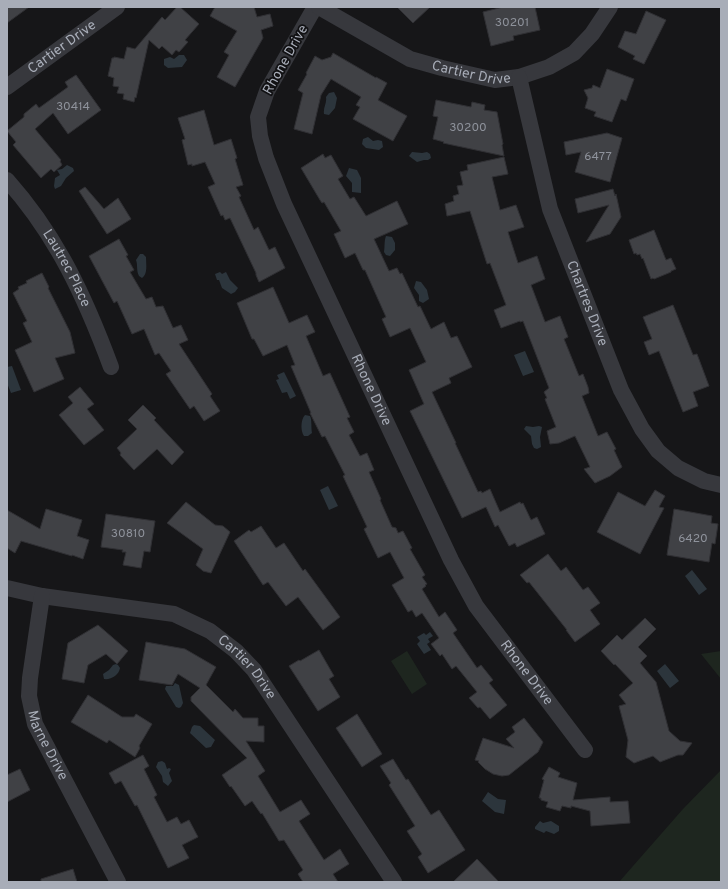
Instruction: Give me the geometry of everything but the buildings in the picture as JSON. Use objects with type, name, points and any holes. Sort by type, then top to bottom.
[{"type":"street","name":"Cartier Drive","points":[[7,87],[116,7]]},
{"type":"street","name":"Rhone Drive","points":[[315,7],[267,91],[258,117],[260,136],[266,158],[284,204],[451,560],[476,606],[585,750]]},
{"type":"street","name":"Cartier Drive","points":[[319,7],[410,59],[449,70],[495,80],[519,77],[549,67],[574,53],[592,34],[610,7]]},
{"type":"street","name":"Chartres Drive","points":[[519,77],[550,209],[620,390],[642,429],[658,451],[678,468],[704,481],[721,485]]},
{"type":"street","name":"Lautrec Place","points":[[7,180],[24,199],[50,236],[70,272],[94,322],[110,367]]},
{"type":"street","name":"Cartier Drive","points":[[7,588],[42,596],[174,614],[210,631],[236,651],[254,670],[394,882]]},
{"type":"street","name":"Marne Drive","points":[[42,596],[30,678],[29,696],[34,724],[118,882]]},
{"type":"shaded area","points":[[179,55],[184,55],[187,60],[182,67],[168,68],[164,65],[164,59],[170,57],[174,59]]},
{"type":"shaded area","points":[[334,92],[337,98],[335,108],[329,115],[324,114],[326,97],[329,93]]},
{"type":"shaded area","points":[[368,137],[373,141],[382,141],[383,147],[379,150],[366,148],[362,144],[363,139]]},
{"type":"shaded area","points":[[412,152],[427,152],[430,154],[431,158],[417,162],[409,156]]},
{"type":"shaded area","points":[[67,165],[73,168],[74,171],[66,178],[61,186],[55,189],[55,178],[60,175],[57,170],[62,169]]},
{"type":"shaded area","points":[[349,168],[357,170],[361,178],[361,193],[352,192],[352,183],[346,176]]},
{"type":"shaded area","points":[[386,236],[392,237],[395,243],[395,250],[390,256],[386,255],[384,252]]},
{"type":"shaded area","points":[[140,254],[143,254],[146,257],[146,271],[142,278],[138,274],[136,260]]},
{"type":"shaded area","points":[[220,272],[222,274],[226,272],[230,280],[238,288],[235,292],[231,294],[222,288],[215,274]]},
{"type":"shaded area","points":[[416,281],[421,282],[427,290],[429,299],[423,303],[419,301],[419,295],[414,288]]},
{"type":"shaded area","points":[[525,351],[534,372],[523,376],[514,355]]},
{"type":"shaded area","points":[[12,366],[21,390],[11,393],[7,383],[7,367]]},
{"type":"shaded area","points":[[284,372],[296,396],[290,399],[287,392],[282,393],[276,380],[279,379],[277,375]]},
{"type":"shaded area","points":[[305,415],[310,416],[311,419],[312,433],[308,436],[304,436],[302,431],[302,422]]},
{"type":"shaded area","points":[[526,426],[542,427],[540,437],[541,447],[537,449],[534,448],[531,436],[524,429]]},
{"type":"shaded area","points":[[328,486],[338,506],[329,510],[320,490]]},
{"type":"shaded area","points":[[692,570],[707,589],[699,595],[685,576]]},
{"type":"shaded area","points":[[430,632],[433,636],[428,639],[430,642],[427,644],[431,650],[424,654],[417,644],[420,641],[417,637],[424,633],[426,635]]},
{"type":"shaded area","points":[[407,651],[427,684],[412,694],[391,661]]},
{"type":"shaded area","points":[[721,651],[721,679],[701,654]]},
{"type":"shaded area","points":[[116,664],[120,668],[118,673],[112,678],[104,679],[103,674]]},
{"type":"shaded area","points":[[665,664],[679,681],[670,688],[657,671]]},
{"type":"shaded area","points":[[175,683],[179,685],[183,703],[179,708],[176,707],[165,689],[166,686],[173,686]]},
{"type":"shaded area","points":[[194,725],[200,726],[215,740],[211,747],[206,748],[190,733]]},
{"type":"shaded area","points":[[162,761],[165,763],[167,769],[171,769],[169,773],[172,781],[168,786],[163,782],[162,776],[156,767],[158,762]]},
{"type":"shaded area","points":[[721,770],[721,882],[619,882],[683,809]]},
{"type":"shaded area","points":[[488,792],[498,799],[506,800],[504,814],[495,812],[482,801]]},
{"type":"shaded area","points":[[540,821],[543,823],[551,821],[559,826],[559,831],[554,834],[546,831],[544,833],[535,829]]}]
